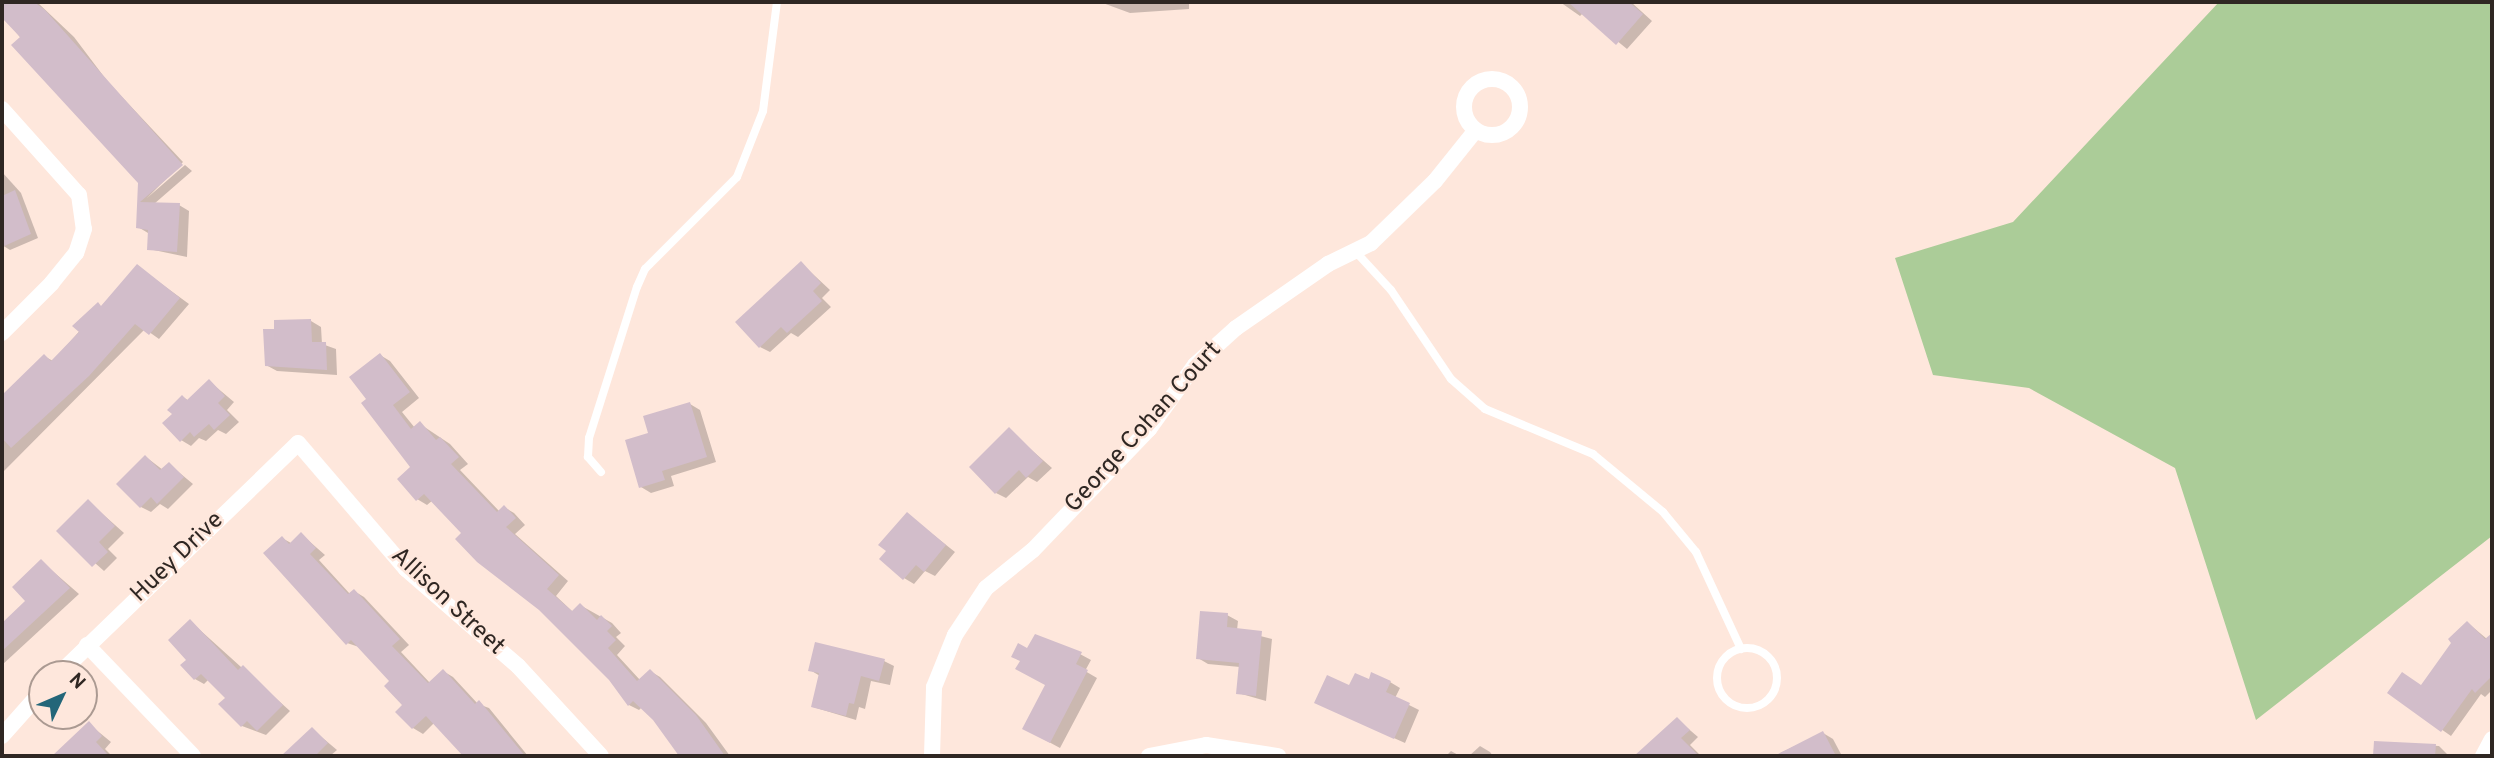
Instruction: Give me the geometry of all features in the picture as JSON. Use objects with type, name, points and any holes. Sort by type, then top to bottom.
[{"type":"street","points":[[2,109],[79,195],[84,229],[76,253],[52,283],[2,333]]},
{"type":"street","name":"George Cohan Court","points":[[932,756],[934,687],[955,635],[986,588],[1033,550],[1149,429],[1195,365],[1236,328],[1328,264],[1371,243],[1435,181],[1476,130]]},
{"type":"street","name":"Huey Drive","points":[[73,660],[298,443]]},
{"type":"street","name":"Allison Street","points":[[298,443],[407,569],[518,666],[601,756]]},
{"type":"street","points":[[87,645],[192,756]]},
{"type":"street","points":[[2,737],[28,707]]},
{"type":"street","points":[[2483,756],[2492,739]]},
{"type":"street","points":[[1149,756],[1206,745],[1278,756]]},
{"type":"lane","points":[[601,472],[589,457],[589,438],[637,287],[645,269],[737,177],[763,111],[777,2]]},
{"type":"lane","points":[[1355,251],[1391,290],[1451,379],[1485,409],[1593,454],[1663,512],[1696,552],[1741,649]]},
{"type":"lane","points":[[1741,649],[1760,652],[1777,675],[1772,694],[1748,708],[1729,702],[1718,686],[1719,667],[1741,649]]},
{"type":"green space","points":[[2219,2],[2492,2],[2492,536],[2256,720],[2175,468],[2029,388],[1933,375],[1895,258],[2013,222]]},
{"type":"building","points":[[2,2],[34,2],[45,10],[183,165],[140,202],[180,203],[177,252],[147,250],[148,230],[136,228],[138,183],[11,45],[20,37],[2,18]]},
{"type":"building","points":[[1568,2],[1629,2],[1643,14],[1616,45]]},
{"type":"building","points":[[15,190],[31,234],[2,247],[2,196]]},
{"type":"building","points":[[801,261],[821,283],[813,291],[822,301],[787,333],[781,327],[759,348],[735,322]]},
{"type":"building","points":[[137,264],[180,298],[149,335],[135,324],[89,376],[11,448],[2,438],[2,395],[44,354],[51,361],[79,332],[72,326],[98,302],[101,306]]},
{"type":"building","points":[[311,319],[312,342],[326,342],[327,370],[265,366],[263,329],[274,329],[274,320]]},
{"type":"building","points":[[380,353],[410,392],[393,405],[411,429],[420,421],[436,440],[440,437],[459,457],[451,464],[497,512],[504,505],[516,518],[506,527],[559,575],[547,589],[572,611],[580,603],[597,620],[601,615],[612,626],[607,631],[616,640],[608,648],[637,681],[650,669],[696,715],[725,756],[679,756],[653,720],[633,701],[628,706],[609,680],[539,610],[477,562],[455,539],[461,533],[424,494],[416,501],[397,479],[410,467],[361,403],[366,399],[349,377]]},
{"type":"building","points":[[209,379],[225,396],[218,403],[230,415],[214,430],[209,424],[194,437],[190,432],[180,442],[162,423],[172,414],[167,410],[182,395],[187,400]]},
{"type":"building","points":[[690,402],[707,457],[662,471],[665,480],[639,488],[625,440],[648,433],[643,416]]},
{"type":"building","points":[[1009,427],[1043,461],[1026,478],[1019,470],[995,494],[969,467]]},
{"type":"building","points":[[145,455],[160,470],[169,462],[184,477],[157,504],[151,497],[140,508],[116,484]]},
{"type":"building","points":[[88,499],[115,526],[99,542],[108,552],[92,567],[56,531]]},
{"type":"building","points":[[907,512],[946,545],[924,572],[916,565],[903,580],[879,559],[886,551],[878,545]]},
{"type":"building","points":[[301,532],[316,548],[310,554],[348,594],[354,589],[400,639],[392,646],[428,683],[443,669],[475,704],[479,700],[525,756],[463,756],[426,716],[412,729],[395,712],[402,705],[384,686],[389,681],[351,640],[346,645],[263,553],[282,536],[289,544]]},
{"type":"building","points":[[41,559],[70,588],[2,651],[2,623],[25,601],[12,587]]},
{"type":"building","points":[[1200,611],[1228,613],[1227,627],[1262,631],[1256,696],[1236,694],[1239,663],[1196,659]]},
{"type":"building","points":[[190,619],[238,670],[243,665],[283,705],[257,731],[247,721],[241,727],[218,704],[225,698],[201,674],[194,680],[180,665],[186,660],[168,640]]},
{"type":"building","points":[[2467,621],[2485,639],[2492,633],[2492,676],[2475,693],[2472,689],[2441,732],[2387,693],[2402,672],[2421,685],[2451,643],[2448,639]]},
{"type":"building","points":[[1035,634],[1082,652],[1076,664],[1088,670],[1050,743],[1022,729],[1045,685],[1015,669],[1020,661],[1011,657],[1018,643],[1027,648]]},
{"type":"building","points":[[815,642],[885,659],[879,681],[861,676],[854,704],[849,703],[846,716],[811,707],[819,673],[808,671]]},
{"type":"building","points":[[1371,672],[1391,681],[1386,692],[1410,703],[1394,739],[1314,703],[1327,675],[1349,685],[1355,673],[1369,679]]},
{"type":"building","points":[[1677,717],[1690,730],[1681,738],[1699,756],[1634,756]]},
{"type":"building","points":[[312,727],[328,743],[315,756],[281,756]]},
{"type":"building","points":[[79,730],[97,730],[102,736],[96,742],[109,756],[52,756]]},
{"type":"building","points":[[1823,731],[1836,756],[1774,756]]},
{"type":"building","points":[[2374,741],[2436,744],[2435,756],[2373,756]]}]
